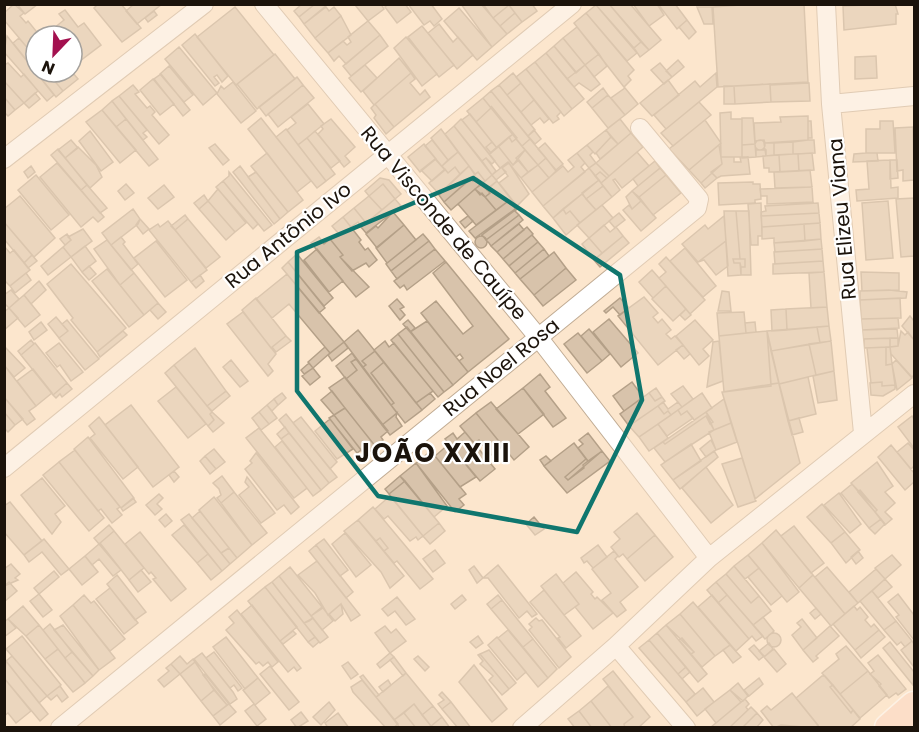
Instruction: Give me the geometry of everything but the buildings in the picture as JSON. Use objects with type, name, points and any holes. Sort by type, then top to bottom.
[{"type":"main road","points":[[889,728],[915,706]]},
{"type":"street","points":[[4,159],[204,4]]},
{"type":"street","name":"Rua Visconde de Cauípe","points":[[264,4],[538,337],[709,558]]},
{"type":"street","name":"Rua Antônio Ivo","points":[[4,468],[572,4]]},
{"type":"street","name":"Rua Elizeu Viana","points":[[826,4],[831,104],[863,433]]},
{"type":"street","points":[[831,104],[915,96]]},
{"type":"street","name":"Rua Noel Rosa","points":[[60,728],[699,204],[699,199],[640,128]]},
{"type":"street","points":[[522,728],[616,646],[709,558],[863,433],[915,394]]},
{"type":"street","points":[[616,646],[686,728]]},
{"type":"highlighted area","points":[[473,178],[620,275],[642,400],[577,532],[378,496],[297,391],[297,252]]},
{"type":"district","name":"JOÃO XXIII","points":[[433,453]]}]
